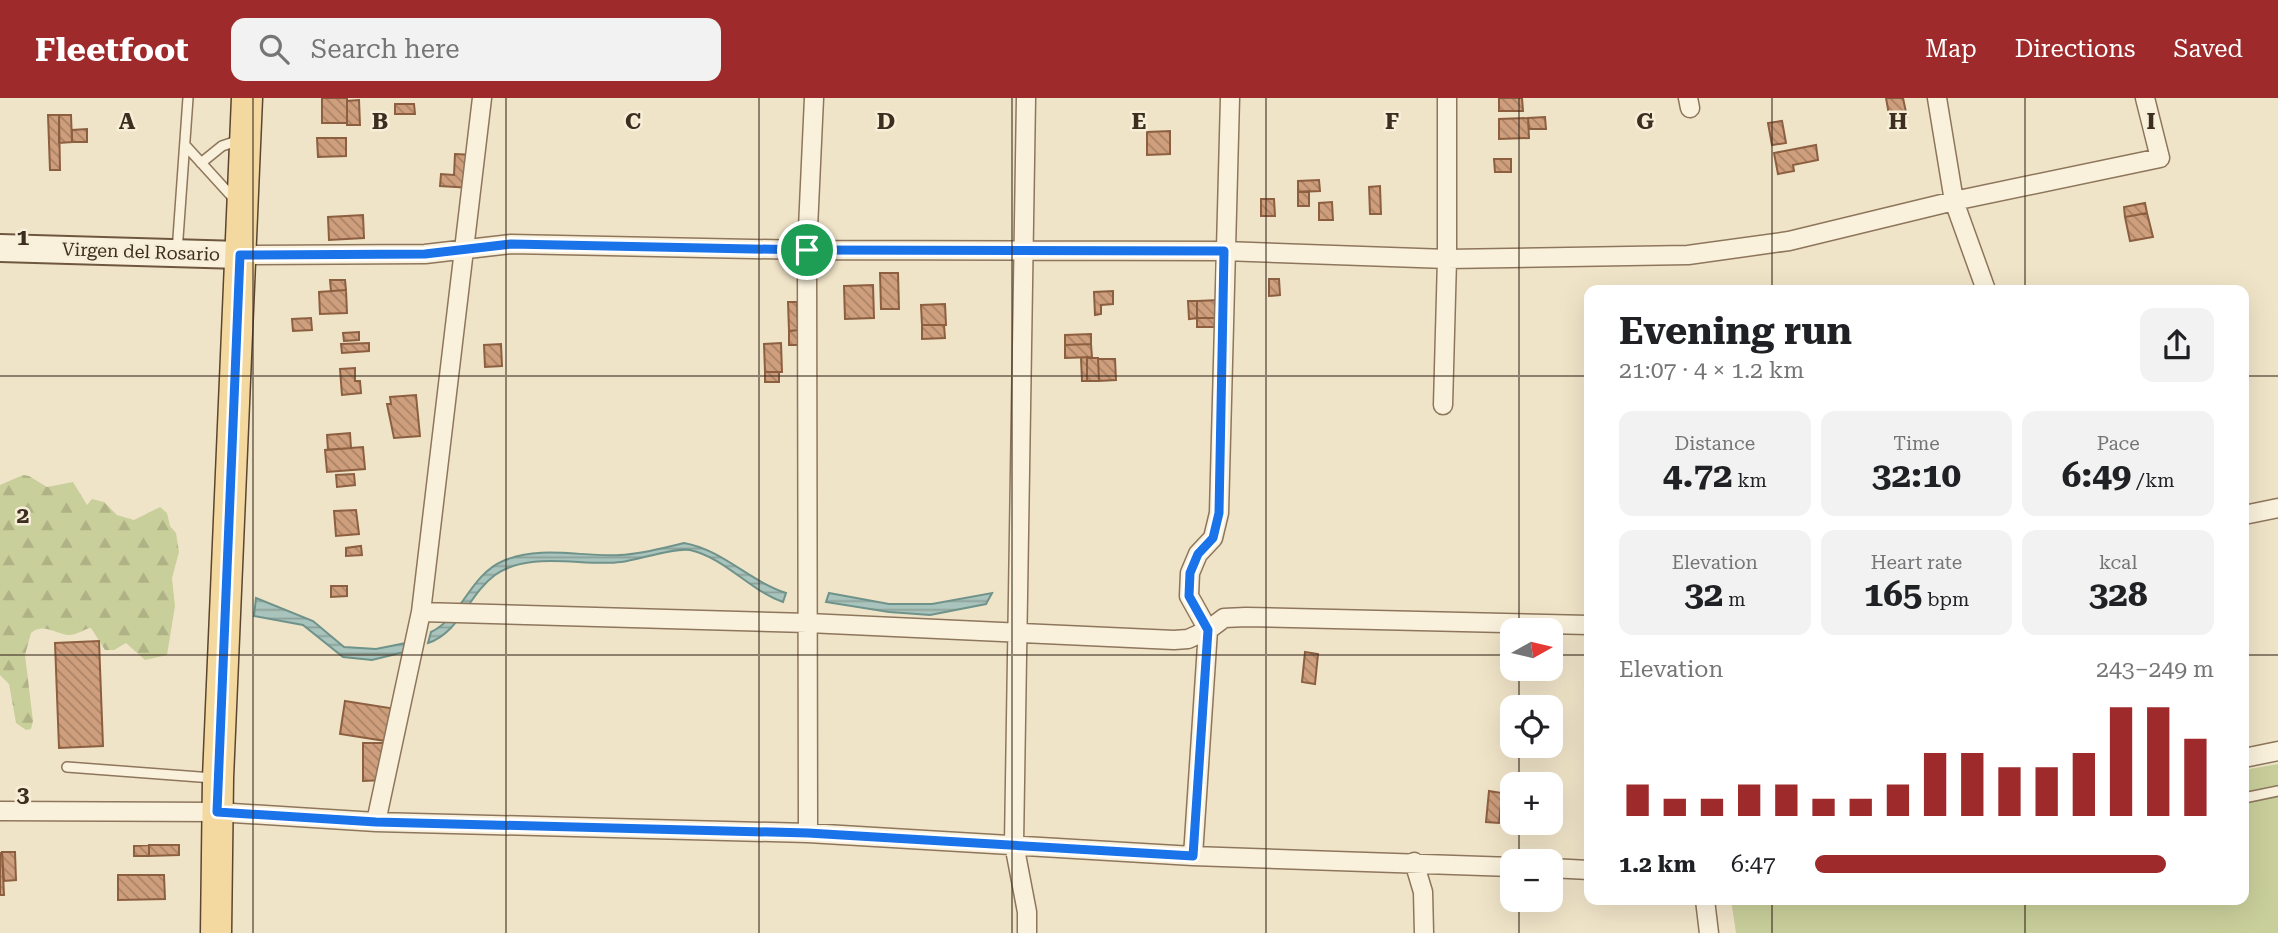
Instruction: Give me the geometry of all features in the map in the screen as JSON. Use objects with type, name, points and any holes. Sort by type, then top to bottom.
[{"type":"main road","points":[[216,933],[218,778],[247,98]]},
{"type":"street","points":[[376,822],[421,612],[482,98]]},
{"type":"street","points":[[808,833],[807,250],[814,98]]},
{"type":"street","points":[[1027,98],[1014,845],[1027,912],[1027,933]]},
{"type":"street","points":[[1193,856],[1208,630],[1189,596],[1189,584],[1190,573],[1198,554],[1213,538],[1219,513],[1230,98]]},
{"type":"street","points":[[1443,405],[1447,98]]},
{"type":"street","points":[[1937,98],[1954,201],[1984,285]]},
{"type":"street","points":[[240,255],[425,254],[511,244],[807,250],[1224,251],[1447,259],[1688,255],[1788,241],[1954,201],[2160,158],[2145,98]]},
{"type":"street","name":"Virgen del Rosario","points":[[0,248],[240,255]]},
{"type":"street","points":[[2249,514],[2278,508]]},
{"type":"street","points":[[421,612],[808,623],[1174,640],[1188,639],[1208,630],[1224,618],[1247,617],[1584,625]]},
{"type":"street","points":[[2249,757],[2278,751]]},
{"type":"street","points":[[0,811],[217,812],[376,822],[808,833],[1193,856],[1500,866]]},
{"type":"street","points":[[1414,862],[1423,892],[1424,933]]},
{"type":"street","points":[[1563,869],[1584,870]]},
{"type":"street","points":[[1706,905],[1709,933]]},
{"type":"lane","points":[[177,254],[188,98]]},
{"type":"lane","points":[[201,163],[222,146],[245,138]]},
{"type":"lane","points":[[185,145],[242,208]]},
{"type":"lane","points":[[68,766],[218,778]]},
{"type":"lane","points":[[2249,797],[2278,791]]},
{"type":"green space","points":[[23,475],[47,487],[73,482],[87,505],[92,499],[104,502],[117,515],[134,520],[160,507],[167,513],[170,526],[176,533],[179,552],[172,578],[175,606],[167,655],[145,660],[126,643],[114,650],[105,650],[91,628],[72,635],[45,629],[31,633],[25,655],[33,721],[31,729],[26,730],[16,723],[9,684],[0,675],[0,485]]},
{"type":"green space","points":[[2278,764],[2278,933],[1736,933],[1732,905],[2249,905],[2249,769]]},
{"type":"water","points":[[684,543],[711,552],[786,593],[783,602],[759,590],[715,560],[690,550],[675,550],[621,562],[540,561],[509,567],[495,575],[448,631],[428,643],[431,632],[450,617],[482,576],[503,561],[517,556],[546,553],[628,554]]},
{"type":"water","points":[[829,593],[889,604],[932,604],[992,593],[986,604],[930,615],[889,612],[826,602]]},
{"type":"water","points":[[256,598],[313,621],[344,647],[376,649],[406,643],[408,651],[372,660],[343,657],[303,625],[254,616]]},
{"type":"building","points":[[322,98],[347,98],[347,123],[322,123]]},
{"type":"building","points":[[1499,98],[1522,98],[1523,111],[1499,111]]},
{"type":"building","points":[[1886,98],[1903,98],[1907,117],[1890,120]]},
{"type":"building","points":[[359,100],[360,125],[347,125],[347,101]]},
{"type":"building","points":[[395,104],[414,104],[415,114],[395,114]]},
{"type":"building","points":[[48,115],[59,115],[60,170],[50,170]]},
{"type":"building","points":[[59,115],[71,115],[72,142],[59,143]]},
{"type":"building","points":[[1545,117],[1546,129],[1529,129],[1528,118]]},
{"type":"building","points":[[1528,118],[1529,138],[1499,139],[1499,119]]},
{"type":"building","points":[[1782,121],[1786,143],[1772,145],[1768,123]]},
{"type":"building","points":[[87,129],[87,142],[72,142],[72,130]]},
{"type":"building","points":[[1170,131],[1170,154],[1147,155],[1147,132]]},
{"type":"building","points":[[317,138],[346,138],[346,156],[318,157]]},
{"type":"building","points":[[1816,145],[1818,160],[1793,165],[1794,171],[1778,174],[1774,153]]},
{"type":"building","points":[[455,154],[474,155],[471,188],[440,186],[441,174],[454,175]]},
{"type":"building","points":[[1494,159],[1511,159],[1511,172],[1495,172]]},
{"type":"building","points":[[1319,180],[1320,191],[1298,192],[1298,181]]},
{"type":"building","points":[[1380,186],[1381,214],[1370,214],[1369,187]]},
{"type":"building","points":[[1309,191],[1309,206],[1298,206],[1298,192]]},
{"type":"building","points":[[1261,199],[1274,199],[1275,216],[1261,216]]},
{"type":"building","points":[[1332,202],[1333,220],[1319,220],[1319,203]]},
{"type":"building","points":[[2145,203],[2147,213],[2125,217],[2124,207]]},
{"type":"building","points":[[2147,213],[2153,237],[2130,241],[2125,217]]},
{"type":"building","points":[[363,215],[364,238],[329,240],[328,217]]},
{"type":"building","points":[[880,273],[898,273],[899,309],[881,309]]},
{"type":"building","points":[[1269,279],[1279,279],[1280,295],[1269,296]]},
{"type":"building","points":[[330,280],[345,280],[346,290],[331,291]]},
{"type":"building","points":[[873,285],[874,318],[845,319],[844,286]]},
{"type":"building","points":[[346,290],[347,313],[320,314],[319,292]]},
{"type":"building","points":[[1113,291],[1113,304],[1101,305],[1101,314],[1095,315],[1094,292]]},
{"type":"building","points":[[1219,300],[1220,318],[1197,318],[1197,301]]},
{"type":"building","points":[[1188,301],[1197,301],[1197,318],[1189,319]]},
{"type":"building","points":[[788,302],[797,302],[798,330],[789,331]]},
{"type":"building","points":[[945,304],[946,325],[922,325],[921,305]]},
{"type":"building","points":[[311,318],[312,330],[293,331],[292,319]]},
{"type":"building","points":[[1197,318],[1220,318],[1220,327],[1197,327]]},
{"type":"building","points":[[922,325],[944,325],[945,338],[922,339]]},
{"type":"building","points":[[800,330],[801,345],[789,345],[789,331]]},
{"type":"building","points":[[359,332],[359,340],[344,341],[343,333]]},
{"type":"building","points":[[1091,334],[1091,344],[1065,345],[1065,335]]},
{"type":"building","points":[[369,343],[369,351],[342,353],[341,344]]},
{"type":"building","points":[[781,343],[782,372],[765,372],[764,344]]},
{"type":"building","points":[[501,344],[502,366],[485,367],[484,345]]},
{"type":"building","points":[[1091,344],[1092,357],[1065,358],[1065,345]]},
{"type":"building","points":[[1087,357],[1087,381],[1082,381],[1081,358]]},
{"type":"building","points":[[1087,358],[1098,358],[1099,381],[1087,381]]},
{"type":"building","points":[[1098,359],[1115,359],[1116,380],[1099,381]]},
{"type":"building","points":[[355,368],[355,381],[360,381],[361,393],[342,395],[340,369]]},
{"type":"building","points":[[765,372],[779,372],[779,382],[765,382]]},
{"type":"building","points":[[416,395],[420,436],[394,438],[387,404],[391,404],[390,397]]},
{"type":"building","points":[[350,433],[351,448],[328,450],[327,435]]},
{"type":"building","points":[[363,447],[365,469],[327,472],[325,450]]},
{"type":"building","points":[[354,474],[355,485],[337,487],[336,475]]},
{"type":"building","points":[[356,510],[359,534],[336,536],[334,511]]},
{"type":"building","points":[[361,546],[362,555],[346,556],[346,548]]},
{"type":"building","points":[[331,586],[347,586],[347,596],[331,597]]},
{"type":"building","points":[[99,641],[103,746],[59,748],[55,643]]},
{"type":"building","points":[[1305,652],[1318,654],[1315,684],[1302,682]]},
{"type":"building","points":[[345,701],[396,709],[392,742],[340,734]]},
{"type":"building","points":[[363,743],[384,743],[384,780],[363,781]]},
{"type":"building","points":[[1489,791],[1500,793],[1499,823],[1486,822]]},
{"type":"building","points":[[149,845],[149,856],[134,856],[134,846]]},
{"type":"building","points":[[149,845],[179,845],[179,855],[149,856]]},
{"type":"building","points":[[2,852],[15,852],[16,880],[4,881]]},
{"type":"building","points":[[2,853],[4,895],[0,895]]},
{"type":"building","points":[[118,875],[164,875],[165,899],[118,900]]},
{"type":"route","points":[[511,244],[807,250],[1224,251],[1219,513],[1213,538],[1198,554],[1190,573],[1189,596],[1208,630],[1193,856],[808,833],[376,822],[217,812],[240,255],[425,254],[511,244]]}]
